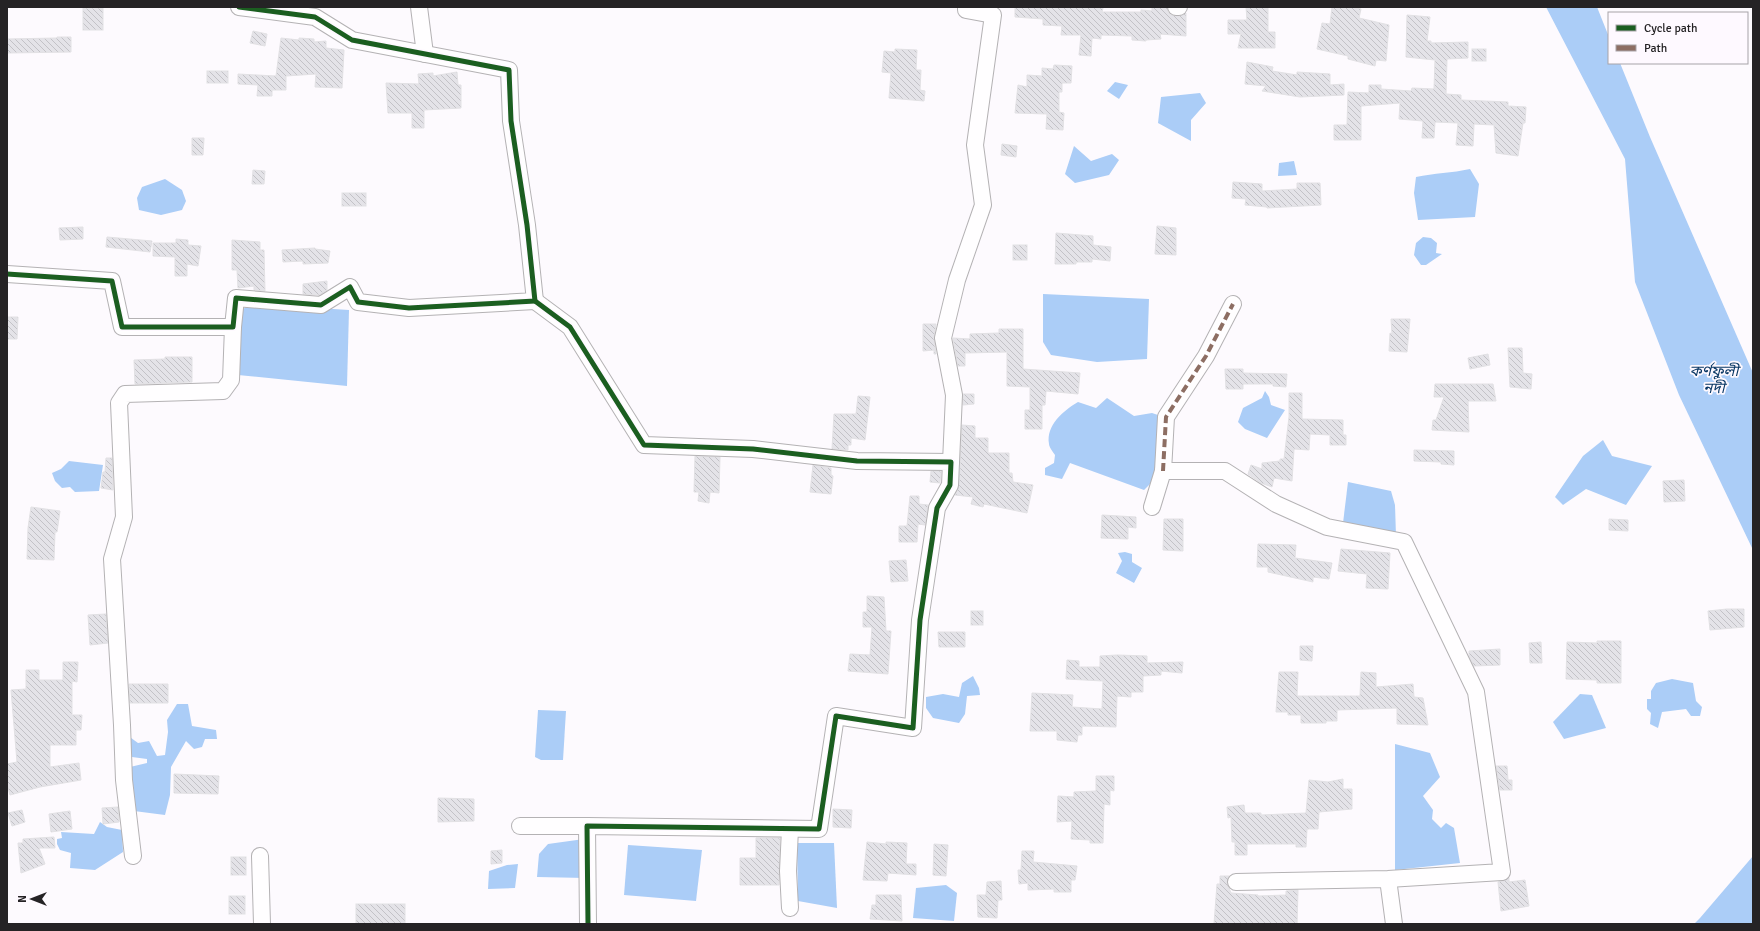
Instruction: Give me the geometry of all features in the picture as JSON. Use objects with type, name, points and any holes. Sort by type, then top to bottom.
[{"type":"street","points":[[239,7],[315,17],[352,40],[509,70],[511,121],[535,301]]},
{"type":"street","points":[[419,7],[425,54]]},
{"type":"street","points":[[520,826],[819,829],[836,716],[913,728],[920,620],[937,508],[950,485],[954,395],[943,338],[957,280],[983,206],[975,145],[993,15],[966,10],[966,7]]},
{"type":"street","points":[[7,274],[112,281],[122,327],[233,327]]},
{"type":"street","points":[[133,856],[124,780],[112,559],[124,517],[119,403],[125,394],[223,391],[231,380],[233,327],[236,298],[321,305],[350,287],[358,302],[409,308],[535,301],[570,327],[644,445],[753,449],[857,460],[951,462]]},
{"type":"street","points":[[1152,507],[1163,471],[1166,418],[1206,356],[1233,304]]},
{"type":"street","points":[[1163,471],[1225,471],[1276,504],[1328,527],[1404,542],[1476,692],[1502,872],[1384,879],[1364,879],[1236,882],[1292,881],[1364,879]]},
{"type":"street","points":[[587,826],[588,924]]},
{"type":"street","points":[[790,829],[788,871],[790,908]]},
{"type":"street","points":[[260,856],[262,924]]},
{"type":"street","points":[[1384,879],[1394,924]]},
{"type":"water","name":"কর্ণফুলী নদী","points":[[1546,7],[1597,7],[1608,34],[1608,64],[1620,64],[1650,137],[1753,373],[1753,550],[1679,395],[1635,282],[1625,159]]},
{"type":"water","points":[[1115,82],[1128,85],[1119,99],[1107,91]]},
{"type":"water","points":[[1200,93],[1206,103],[1191,120],[1191,141],[1158,123],[1161,97]]},
{"type":"water","points":[[1074,146],[1091,161],[1112,154],[1119,160],[1109,175],[1075,183],[1065,174]]},
{"type":"water","points":[[1294,161],[1297,175],[1278,176],[1279,163]]},
{"type":"water","points":[[1470,169],[1479,184],[1475,217],[1418,220],[1414,193],[1416,177]]},
{"type":"water","points":[[165,179],[182,190],[186,201],[182,210],[161,215],[139,210],[137,198],[142,187]]},
{"type":"water","points":[[1423,237],[1431,238],[1437,243],[1436,253],[1442,254],[1426,265],[1421,265],[1414,255],[1416,243]]},
{"type":"water","points":[[1043,294],[1149,299],[1147,359],[1097,362],[1051,355],[1043,342]]},
{"type":"water","points":[[252,304],[349,310],[347,386],[238,375],[241,310]]},
{"type":"water","points":[[1265,391],[1269,397],[1271,405],[1285,410],[1267,438],[1245,429],[1238,422],[1243,408],[1262,398]]},
{"type":"water","points":[[1107,398],[1134,416],[1152,413],[1161,416],[1156,478],[1144,490],[1070,463],[1062,479],[1045,475],[1045,468],[1054,463],[1055,455],[1049,445],[1050,431],[1061,414],[1078,402],[1096,408]]},
{"type":"water","points":[[1603,440],[1612,456],[1652,466],[1626,505],[1586,489],[1563,505],[1555,497],[1583,456]]},
{"type":"water","points":[[69,461],[103,465],[99,491],[75,492],[70,487],[62,488],[55,481],[52,473],[61,469]]},
{"type":"water","points":[[1348,482],[1391,491],[1395,505],[1396,536],[1343,523]]},
{"type":"water","points":[[1125,552],[1132,554],[1132,562],[1142,568],[1134,583],[1116,573],[1122,561],[1118,553]]},
{"type":"water","points":[[973,676],[979,688],[980,695],[967,696],[965,714],[959,723],[933,718],[926,708],[926,697],[943,694],[959,697],[962,683]]},
{"type":"water","points":[[1672,679],[1693,683],[1696,701],[1702,707],[1700,716],[1691,716],[1686,709],[1662,712],[1658,728],[1650,724],[1651,713],[1647,709],[1647,699],[1651,699],[1651,691],[1656,683]]},
{"type":"water","points":[[1580,694],[1592,695],[1606,728],[1564,739],[1553,722]]},
{"type":"water","points":[[177,704],[188,704],[192,726],[216,730],[217,739],[205,739],[202,747],[194,749],[186,741],[171,767],[170,795],[165,815],[134,811],[130,767],[147,763],[147,759],[132,757],[126,747],[127,735],[138,743],[149,741],[157,756],[165,755],[168,732],[167,720]]},
{"type":"water","points":[[538,710],[566,711],[563,760],[541,760],[535,757]]},
{"type":"water","points":[[1395,744],[1430,753],[1440,777],[1423,796],[1433,810],[1432,819],[1441,828],[1446,823],[1454,828],[1460,863],[1395,870]]},
{"type":"water","points":[[100,822],[107,827],[122,830],[123,852],[95,870],[70,868],[71,853],[60,850],[57,844],[57,839],[62,838],[61,832],[94,834]]},
{"type":"water","points":[[584,839],[586,878],[537,877],[539,854],[548,844]]},
{"type":"water","points":[[797,843],[834,843],[837,908],[798,901]]},
{"type":"water","points":[[628,845],[702,850],[696,901],[624,895]]},
{"type":"water","points":[[1753,856],[1753,924],[1694,924],[1700,918]]},
{"type":"water","points":[[518,864],[515,888],[488,889],[489,871],[507,865]]},
{"type":"water","points":[[946,885],[957,893],[954,921],[913,918],[916,888]]},
{"type":"building","points":[[1015,7],[1085,7],[1103,8],[1102,12],[1141,12],[1141,10],[1152,11],[1152,7],[1167,7],[1168,12],[1172,15],[1179,16],[1186,13],[1186,36],[1160,34],[1161,39],[1146,41],[1132,40],[1132,36],[1101,35],[1101,39],[1092,38],[1091,56],[1079,55],[1081,35],[1061,35],[1062,26],[1043,25],[1043,19],[1015,17]]},
{"type":"building","points":[[1246,7],[1268,7],[1268,32],[1275,32],[1275,48],[1238,48],[1241,34],[1228,34],[1228,20],[1247,20]]},
{"type":"building","points":[[1332,7],[1352,7],[1361,9],[1359,18],[1389,25],[1386,61],[1376,60],[1375,66],[1348,59],[1348,56],[1317,49],[1322,23],[1330,24]]},
{"type":"building","points":[[83,8],[103,8],[103,30],[83,30]]},
{"type":"building","points":[[1407,15],[1430,17],[1427,41],[1431,41],[1431,43],[1468,42],[1468,58],[1447,59],[1446,94],[1461,95],[1461,100],[1508,102],[1508,106],[1526,107],[1525,123],[1523,123],[1518,156],[1496,153],[1494,125],[1474,124],[1473,146],[1456,145],[1458,123],[1435,122],[1434,138],[1422,138],[1423,121],[1399,119],[1400,103],[1361,106],[1361,140],[1334,140],[1334,125],[1347,125],[1348,92],[1369,93],[1369,85],[1381,85],[1381,89],[1411,91],[1412,88],[1434,89],[1435,60],[1406,57]]},
{"type":"building","points":[[253,31],[267,34],[265,46],[250,43]]},
{"type":"building","points":[[71,37],[71,52],[7,53],[7,39]]},
{"type":"building","points":[[281,38],[299,40],[299,38],[314,39],[314,42],[326,41],[326,48],[344,50],[342,88],[315,87],[316,74],[286,76],[286,90],[272,90],[272,96],[257,96],[258,85],[238,84],[238,74],[276,76]]},
{"type":"building","points":[[895,49],[917,50],[916,70],[921,70],[920,90],[925,91],[924,101],[889,98],[891,73],[882,72],[884,51],[895,52]]},
{"type":"building","points":[[1472,49],[1486,49],[1486,61],[1472,61]]},
{"type":"building","points":[[1247,62],[1273,67],[1272,71],[1297,75],[1297,72],[1330,74],[1330,85],[1344,84],[1344,95],[1300,97],[1262,91],[1266,86],[1245,84]]},
{"type":"building","points":[[1054,65],[1072,66],[1071,83],[1062,83],[1062,92],[1059,92],[1059,112],[1064,113],[1063,130],[1046,129],[1047,114],[1015,113],[1018,85],[1027,87],[1027,75],[1042,76],[1042,68],[1053,69]]},
{"type":"building","points":[[207,71],[228,71],[228,83],[207,83]]},
{"type":"building","points":[[457,72],[458,85],[461,85],[461,108],[424,110],[424,128],[412,128],[412,113],[388,113],[386,83],[419,84],[418,74],[433,73],[433,76]]},
{"type":"building","points":[[192,138],[204,138],[203,155],[192,155]]},
{"type":"building","points":[[1002,144],[1017,146],[1016,157],[1001,155]]},
{"type":"building","points":[[253,170],[265,171],[264,184],[252,184]]},
{"type":"building","points":[[1233,182],[1262,184],[1262,191],[1297,189],[1297,183],[1320,183],[1321,205],[1267,208],[1245,205],[1246,199],[1232,198]]},
{"type":"building","points":[[342,193],[366,193],[366,206],[342,206]]},
{"type":"building","points":[[1157,226],[1176,228],[1176,255],[1155,254]]},
{"type":"building","points":[[83,227],[83,239],[60,240],[59,228]]},
{"type":"building","points":[[1056,233],[1093,236],[1093,245],[1111,247],[1110,261],[1092,259],[1092,262],[1055,264]]},
{"type":"building","points":[[107,237],[152,241],[150,252],[106,247]]},
{"type":"building","points":[[176,239],[188,240],[188,245],[201,246],[198,266],[187,264],[187,276],[175,276],[175,257],[153,256],[153,243],[176,243]]},
{"type":"building","points":[[232,240],[260,242],[260,250],[264,250],[265,291],[254,290],[254,286],[238,288],[237,270],[232,270]]},
{"type":"building","points":[[1013,245],[1027,245],[1027,260],[1013,260]]},
{"type":"building","points":[[315,248],[330,251],[328,263],[303,264],[303,261],[283,262],[282,250]]},
{"type":"building","points":[[327,281],[327,290],[319,295],[303,294],[303,284]]},
{"type":"building","points":[[7,317],[18,317],[17,339],[7,339]]},
{"type":"building","points":[[1391,319],[1410,319],[1407,352],[1389,351],[1390,333],[1392,334]]},
{"type":"building","points":[[923,324],[936,324],[934,339],[936,354],[934,354],[934,350],[923,351]]},
{"type":"building","points":[[999,329],[1023,329],[1023,369],[1080,373],[1078,394],[1046,391],[1045,405],[1042,405],[1042,429],[1025,429],[1025,410],[1030,410],[1030,387],[1007,386],[1007,352],[965,353],[965,366],[958,366],[953,338],[970,339],[970,334],[999,333]]},
{"type":"building","points":[[1508,348],[1522,348],[1523,373],[1532,374],[1531,389],[1510,387]]},
{"type":"building","points":[[1488,354],[1490,365],[1470,369],[1468,358]]},
{"type":"building","points":[[165,357],[192,357],[192,382],[135,384],[134,360],[165,359]]},
{"type":"building","points":[[1225,369],[1243,369],[1243,373],[1287,374],[1286,387],[1273,386],[1273,384],[1243,384],[1243,389],[1226,389]]},
{"type":"building","points":[[1435,384],[1493,384],[1496,401],[1468,401],[1469,432],[1432,430],[1433,420],[1436,420],[1444,397],[1434,397]]},
{"type":"building","points":[[1289,393],[1302,393],[1302,419],[1343,420],[1343,435],[1346,435],[1346,445],[1330,445],[1330,435],[1310,434],[1309,450],[1294,449],[1292,481],[1274,478],[1272,487],[1261,483],[1248,474],[1251,465],[1262,469],[1262,463],[1280,461],[1280,459],[1284,459],[1289,417]]},
{"type":"building","points":[[963,394],[974,394],[974,404],[963,405]]},
{"type":"building","points":[[858,396],[870,397],[865,440],[851,438],[851,445],[848,445],[848,450],[832,449],[834,414],[856,414]]},
{"type":"building","points":[[962,425],[975,426],[975,438],[988,438],[988,453],[1009,453],[1009,473],[1012,473],[1013,482],[1033,485],[1027,513],[984,504],[983,507],[971,504],[973,497],[955,495],[959,485]]},
{"type":"building","points":[[1414,450],[1454,451],[1454,465],[1441,464],[1441,462],[1414,461]]},
{"type":"building","points":[[695,456],[720,457],[719,493],[710,492],[709,503],[698,501],[699,492],[694,492]]},
{"type":"building","points":[[106,458],[112,458],[113,490],[101,488],[103,472],[105,472]]},
{"type":"building","points":[[813,465],[831,468],[831,475],[833,476],[831,494],[810,492]]},
{"type":"building","points":[[931,471],[941,471],[940,483],[930,482]]},
{"type":"building","points":[[1684,480],[1685,501],[1664,502],[1663,481]]},
{"type":"building","points":[[910,496],[919,496],[919,504],[928,505],[925,525],[918,524],[917,542],[899,542],[899,526],[907,526]]},
{"type":"building","points":[[31,507],[60,511],[57,532],[55,532],[54,560],[27,559],[28,528]]},
{"type":"building","points":[[1102,515],[1136,517],[1136,528],[1128,527],[1128,539],[1101,538]]},
{"type":"building","points":[[1164,519],[1183,519],[1183,551],[1163,550]]},
{"type":"building","points":[[1609,519],[1628,520],[1628,531],[1609,530]]},
{"type":"building","points":[[1258,544],[1296,545],[1295,558],[1332,563],[1329,579],[1313,577],[1313,582],[1268,572],[1268,567],[1257,567]]},
{"type":"building","points":[[1341,549],[1390,553],[1388,589],[1366,588],[1367,574],[1338,571]]},
{"type":"building","points":[[906,560],[908,581],[891,582],[889,561]]},
{"type":"building","points":[[867,596],[884,597],[886,631],[891,631],[888,674],[848,671],[850,654],[870,655],[872,627],[863,627],[863,612],[867,612]]},
{"type":"building","points":[[1744,609],[1744,627],[1710,630],[1708,611]]},
{"type":"building","points":[[971,611],[983,611],[983,625],[971,625]]},
{"type":"building","points":[[106,614],[108,643],[90,645],[88,615]]},
{"type":"building","points":[[938,632],[965,632],[965,647],[939,647]]},
{"type":"building","points":[[1597,641],[1621,641],[1621,683],[1597,683],[1597,680],[1566,679],[1567,642],[1597,643]]},
{"type":"building","points":[[1541,642],[1542,663],[1530,663],[1529,643]]},
{"type":"building","points":[[1300,646],[1313,646],[1312,661],[1300,660]]},
{"type":"building","points":[[1500,649],[1500,665],[1474,666],[1469,656],[1469,651]]},
{"type":"building","points":[[1100,656],[1147,656],[1147,663],[1183,662],[1182,673],[1161,671],[1161,675],[1143,676],[1143,692],[1131,692],[1131,697],[1117,696],[1116,727],[1082,726],[1082,735],[1078,735],[1077,742],[1057,740],[1057,731],[1030,731],[1032,693],[1073,695],[1072,707],[1102,709],[1103,681],[1066,679],[1067,660],[1079,661],[1079,667],[1100,667]]},
{"type":"building","points":[[63,662],[78,662],[77,682],[72,681],[72,715],[82,715],[81,730],[76,730],[76,745],[50,745],[50,767],[79,763],[81,780],[40,787],[10,795],[7,784],[7,764],[17,762],[11,690],[26,689],[26,670],[39,670],[39,680],[63,680]]},
{"type":"building","points":[[1279,672],[1298,672],[1297,696],[1360,696],[1361,672],[1376,673],[1376,687],[1413,684],[1414,697],[1423,698],[1428,725],[1397,724],[1397,708],[1337,710],[1337,721],[1326,721],[1326,723],[1301,723],[1301,715],[1288,715],[1288,712],[1276,712]]},
{"type":"building","points":[[129,684],[168,684],[168,703],[130,703]]},
{"type":"building","points":[[1496,766],[1507,766],[1508,780],[1512,780],[1512,790],[1500,790]]},
{"type":"building","points":[[174,774],[219,776],[218,794],[174,793]]},
{"type":"building","points":[[1096,776],[1114,776],[1114,791],[1110,790],[1110,805],[1104,804],[1103,843],[1090,843],[1090,840],[1071,839],[1072,821],[1057,822],[1058,796],[1074,797],[1074,792],[1096,791]]},
{"type":"building","points":[[1343,779],[1343,789],[1352,789],[1352,809],[1319,812],[1318,829],[1307,829],[1306,847],[1296,847],[1296,844],[1247,844],[1247,855],[1235,855],[1235,842],[1232,842],[1231,817],[1228,818],[1227,807],[1244,805],[1245,813],[1261,813],[1261,815],[1306,813],[1309,780],[1328,782]]},
{"type":"building","points":[[438,798],[474,799],[474,821],[438,822]]},
{"type":"building","points":[[118,807],[119,822],[103,824],[102,808]]},
{"type":"building","points":[[833,809],[852,810],[851,828],[833,827]]},
{"type":"building","points":[[22,810],[25,822],[12,826],[8,813]]},
{"type":"building","points":[[70,811],[72,829],[51,832],[49,814]]},
{"type":"building","points":[[54,837],[55,848],[39,848],[45,864],[21,873],[18,843],[23,843],[23,839]]},
{"type":"building","points":[[756,838],[780,838],[779,885],[740,885],[740,858],[756,858]]},
{"type":"building","points":[[867,842],[886,844],[886,842],[907,843],[906,864],[916,864],[916,875],[888,873],[887,881],[863,880]]},
{"type":"building","points":[[934,844],[948,845],[946,876],[933,875]]},
{"type":"building","points":[[502,850],[502,863],[491,864],[491,851]]},
{"type":"building","points":[[1022,851],[1034,851],[1033,862],[1077,866],[1075,880],[1071,880],[1071,892],[1054,892],[1054,889],[1028,890],[1028,883],[1019,884],[1018,870],[1021,870]]},
{"type":"building","points":[[231,857],[246,857],[246,875],[231,875]]},
{"type":"building","points":[[1220,876],[1229,876],[1227,883],[1231,893],[1258,896],[1286,895],[1286,891],[1298,890],[1297,924],[1214,924],[1217,884],[1220,884]]},
{"type":"building","points":[[1509,878],[1509,882],[1525,880],[1529,906],[1501,911],[1498,882]]},
{"type":"building","points":[[1001,881],[1002,900],[998,900],[997,918],[978,917],[977,895],[986,895],[987,882]]},
{"type":"building","points":[[876,895],[901,895],[902,921],[870,919],[872,905],[876,905]]},
{"type":"building","points":[[229,896],[245,896],[245,914],[229,914]]},
{"type":"building","points":[[356,904],[405,904],[405,924],[356,924]]},
{"type":"marked path","points":[[1163,471],[1166,417],[1206,356],[1233,304]]},
{"type":"cycle path","points":[[7,274],[112,281],[122,327],[233,327],[236,298],[321,305],[350,287],[358,302],[409,308],[535,301],[527,225],[511,121],[509,70],[352,40],[315,17],[239,7]]},
{"type":"cycle path","points":[[535,301],[570,327],[644,445],[753,449],[857,461],[951,462],[950,485],[937,508],[920,620],[913,728],[836,716],[819,829],[587,826],[588,924]]}]
